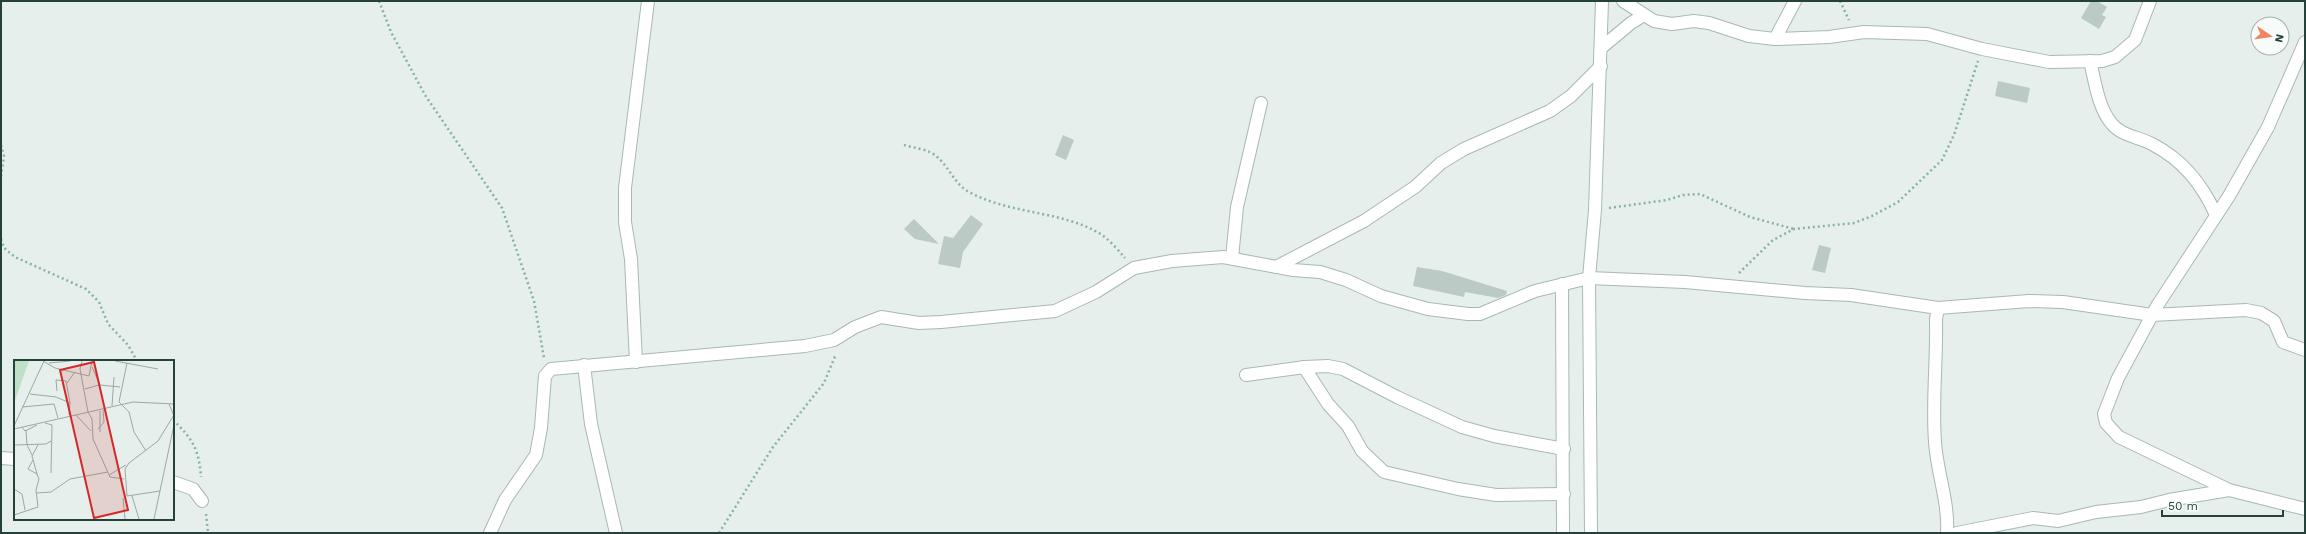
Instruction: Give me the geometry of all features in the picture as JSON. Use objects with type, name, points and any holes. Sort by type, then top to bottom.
[{"type":"street","points":[[636,362],[631,259],[625,222],[625,188],[648,1]]},
{"type":"street","points":[[1591,533],[1589,278],[1595,210],[1602,1]]},
{"type":"street","points":[[1623,1],[1654,21],[1672,24],[1694,21],[1709,23],[1749,36],[1775,39],[1829,38],[1856,33],[1927,34],[1982,49],[2039,61],[2102,61],[2123,52],[2135,40],[2150,1]]},
{"type":"street","points":[[1775,39],[1795,1]]},
{"type":"street","points":[[1601,48],[1631,23],[1644,15]]},
{"type":"street","points":[[2305,42],[2268,127],[2216,215],[2152,315],[2115,383],[2104,411],[2104,420],[2119,437],[2230,490],[2305,509]]},
{"type":"street","points":[[2090,61],[2102,107],[2112,124],[2122,132],[2152,144],[2185,167],[2197,180],[2216,215]]},
{"type":"street","points":[[1276,267],[1364,221],[1415,187],[1441,163],[1464,150],[1550,111],[1571,96],[1601,66]]},
{"type":"street","points":[[1232,258],[1237,207],[1261,103]]},
{"type":"street","points":[[490,533],[505,500],[536,455],[541,428],[546,376],[551,370],[581,365],[636,362],[823,344],[843,335],[855,327],[881,317],[919,322],[941,322],[1055,311],[1096,292],[1134,268],[1172,261],[1232,258],[1276,267],[1320,272],[1399,301],[1446,312],[1475,315],[1535,291],[1589,278],[1727,286],[1851,296],[1938,308],[2029,301],[2056,302],[2152,315],[2246,310],[2268,316],[2280,330],[2283,342],[2305,350]]},
{"type":"street","points":[[1562,284],[1561,392],[1564,449],[1563,533]]},
{"type":"street","points":[[1938,308],[1936,319],[1935,441],[1937,464],[1945,500],[1947,533]]},
{"type":"street","points":[[581,365],[591,424],[616,533]]},
{"type":"street","points":[[1246,375],[1328,366],[1343,369],[1397,398],[1462,427],[1494,436],[1564,449]]},
{"type":"street","points":[[1304,368],[1328,404],[1348,426],[1362,451],[1384,472],[1458,490],[1496,495],[1564,494]]},
{"type":"street","points":[[1,458],[14,459]]},
{"type":"street","points":[[174,482],[193,490],[202,501]]},
{"type":"street","points":[[1957,533],[2032,518],[2058,521],[2096,512],[2141,507],[2169,500],[2230,490]]},
{"type":"path","points":[[379,1],[391,32],[424,95],[502,208],[534,301],[543,357],[551,370]]},
{"type":"path","points":[[1840,1],[1856,33]]},
{"type":"path","points":[[1595,210],[1667,200],[1683,195],[1700,194],[1750,217],[1794,229],[1854,222],[1872,216],[1898,202],[1942,160],[1954,135],[1982,49]]},
{"type":"path","points":[[1,145],[4,156],[1,177]]},
{"type":"path","points":[[904,145],[935,155],[952,174],[957,184],[970,193],[1010,207],[1070,221],[1095,231],[1113,245],[1134,268]]},
{"type":"path","points":[[1727,286],[1753,257],[1768,244],[1794,229]]},
{"type":"path","points":[[1,239],[4,248],[15,257],[86,289],[99,302],[108,324],[128,345],[136,360]]},
{"type":"path","points":[[719,533],[773,447],[824,383],[843,335]]},
{"type":"path","points":[[174,421],[190,436],[200,458],[202,501],[208,533]]},
{"type":"building","points":[[2091,1],[2097,1],[2107,7],[2102,15],[2106,17],[2099,29],[2081,18]]},
{"type":"building","points":[[1998,81],[2030,88],[2027,103],[1995,96]]},
{"type":"building","points":[[1063,135],[1074,140],[1066,160],[1055,155]]},
{"type":"building","points":[[971,215],[983,224],[963,252],[960,268],[938,264],[944,236],[953,238]]},
{"type":"building","points":[[914,219],[939,244],[915,239],[904,229]]},
{"type":"building","points":[[1819,245],[1831,248],[1825,273],[1812,270]]},
{"type":"building","points":[[1417,267],[1442,271],[1507,291],[1506,295],[1498,298],[1465,292],[1464,297],[1413,286]]}]
